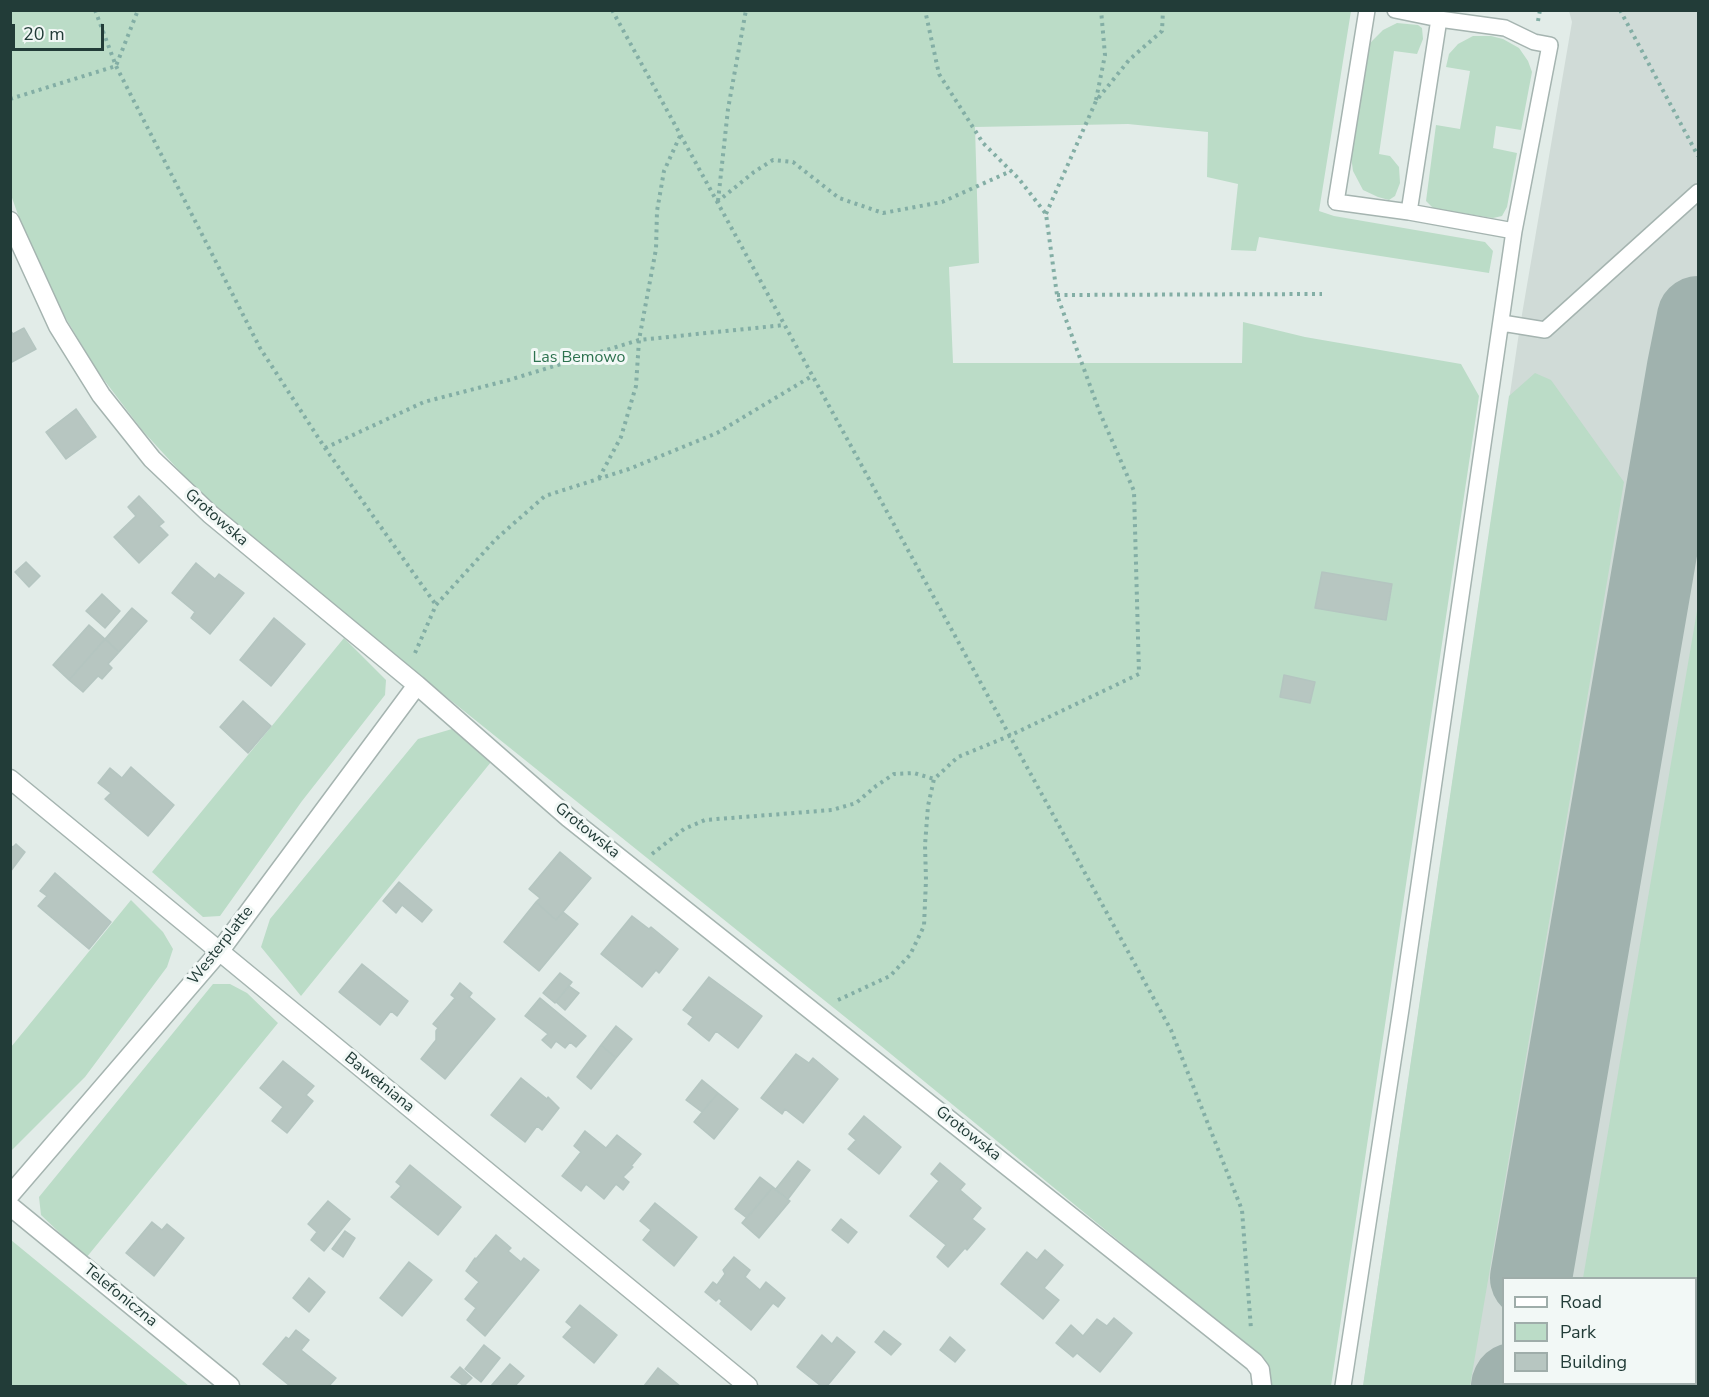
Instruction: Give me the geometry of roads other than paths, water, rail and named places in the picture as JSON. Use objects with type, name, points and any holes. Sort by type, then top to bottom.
[{"type":"street","name":"Grotowska","points":[[10,221],[58,326],[101,395],[152,459],[210,514],[417,685],[569,818],[1254,1362],[1260,1370],[1262,1386]]},
{"type":"street","name":"Westerplatte","points":[[10,1195],[219,952],[417,685]]},
{"type":"street","name":"Bawełniana","points":[[10,779],[748,1386]]},
{"type":"street","name":"Telefoniczna","points":[[10,1206],[230,1386]]},
{"type":"lane","points":[[1367,10],[1336,202],[1409,212],[1515,231]]},
{"type":"lane","points":[[1342,1386],[1403,997],[1515,231],[1550,45],[1534,42],[1505,28],[1395,10]]},
{"type":"lane","points":[[1409,212],[1439,19]]},
{"type":"lane","points":[[1502,323],[1545,330],[1698,192]]},
{"type":"park label","name":"Las Bemowo","points":[[579,358]]}]
